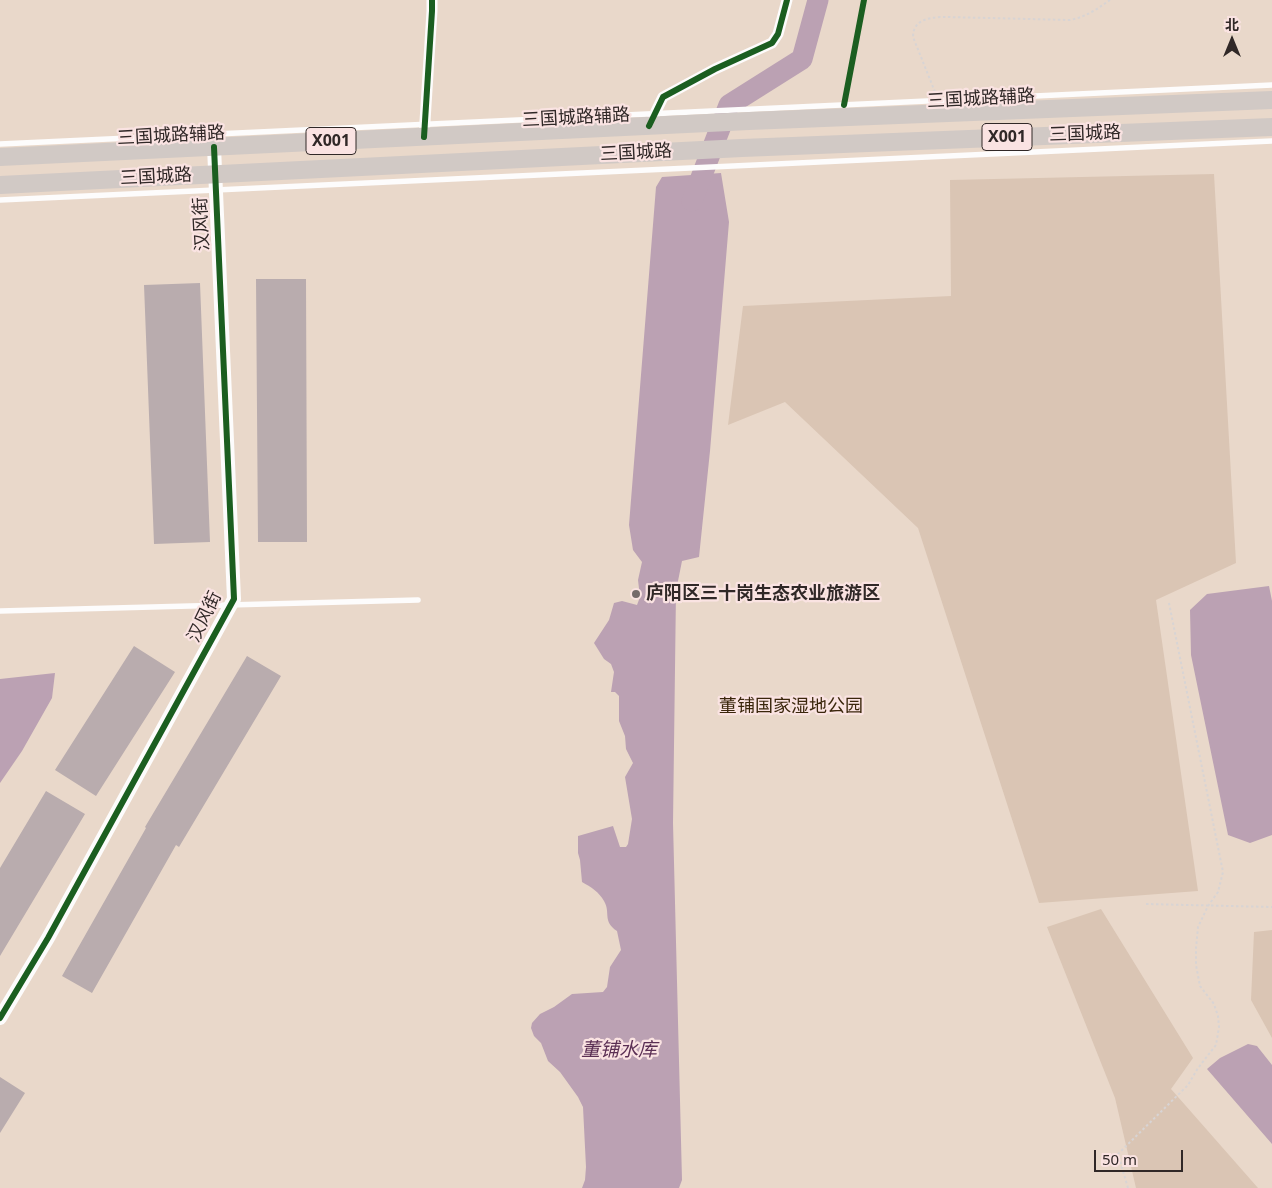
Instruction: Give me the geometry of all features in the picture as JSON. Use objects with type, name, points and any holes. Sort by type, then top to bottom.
[{"type":"main road","name":"三国城路","points":[[0,157],[214,147],[425,129],[655,120],[749,121],[940,105],[1272,100]]},
{"type":"main road","name":"三国城路","points":[[0,185],[216,182],[659,161],[742,148],[1272,127]]},
{"type":"street","points":[[425,129],[432,0]]},
{"type":"street","points":[[655,120],[663,97],[715,69],[772,43],[778,34],[787,0]]},
{"type":"street","name":"汉风街","points":[[0,1018],[48,938],[234,599],[214,147]]},
{"type":"lane","name":"三国城路辅路","points":[[655,120],[682,113],[940,105],[1272,86]]},
{"type":"lane","name":"三国城路辅路","points":[[0,144],[425,129]]},
{"type":"lane","points":[[659,161],[750,165],[1272,141]]},
{"type":"lane","points":[[0,200],[216,182]]},
{"type":"lane","points":[[0,610],[418,600]]},
{"type":"path","points":[[940,105],[915,45],[912,30],[918,23],[935,17],[947,16],[1070,20],[1090,14],[1110,0]]},
{"type":"path","points":[[1128,1188],[1118,1154],[1188,1085],[1216,1044],[1219,1036],[1218,1016],[1214,1004],[1200,986],[1196,965],[1196,948],[1198,927],[1208,906],[1218,892],[1223,872],[1169,603]]},
{"type":"path","points":[[1146,904],[1272,908]]},
{"type":"green space","name":"董铺国家湿地公园","points":[[0,0],[1272,0],[1272,1188],[0,1188]]},
{"type":"shaded area","points":[[1214,174],[1236,563],[1156,600],[1198,891],[1039,903],[918,528],[785,402],[728,425],[743,306],[951,296],[950,180]]},
{"type":"shaded area","points":[[1101,909],[1193,1058],[1171,1089],[1258,1188],[1136,1188],[1115,1098],[1047,927]]},
{"type":"shaded area","points":[[1272,930],[1272,1038],[1251,1000],[1254,932]]},
{"type":"water","name":"董铺水库","points":[[721,173],[729,222],[710,451],[699,557],[682,561],[676,591],[673,823],[682,1180],[679,1188],[582,1188],[586,1167],[583,1107],[560,1072],[548,1061],[541,1043],[534,1036],[531,1028],[532,1023],[540,1014],[572,994],[603,992],[607,987],[610,967],[621,950],[617,931],[608,920],[604,901],[600,895],[582,882],[578,853],[578,836],[613,826],[620,847],[626,847],[632,819],[625,777],[633,763],[626,749],[625,736],[619,721],[619,696],[615,692],[611,692],[614,672],[611,664],[604,659],[594,643],[609,620],[614,603],[622,601],[637,605],[640,597],[638,580],[642,562],[633,550],[629,525],[656,187],[662,177]]},
{"type":"water","points":[[1269,586],[1272,601],[1272,835],[1250,843],[1228,835],[1191,655],[1190,610],[1207,594]]},
{"type":"water","points":[[55,673],[52,698],[22,751],[0,783],[0,679]]},
{"type":"water","points":[[1248,1044],[1257,1046],[1272,1065],[1272,1144],[1207,1069],[1220,1058]]},
{"type":"building","points":[[256,279],[306,279],[307,542],[258,542]]},
{"type":"building","points":[[200,283],[210,542],[154,544],[144,285]]},
{"type":"building","points":[[134,646],[175,672],[96,796],[55,770]]},
{"type":"building","points":[[247,656],[281,676],[179,847],[176,845],[92,993],[62,976],[145,827]]},
{"type":"building","points":[[46,791],[85,814],[0,956],[0,868]]},
{"type":"building","points":[[0,1077],[25,1093],[0,1133]]},
{"type":"waterway","points":[[692,201],[729,105],[802,59],[818,0]]},
{"type":"cycle path","points":[[424,137],[432,0]]},
{"type":"cycle path","points":[[649,126],[663,97],[715,69],[772,43],[778,34],[787,0]]},
{"type":"cycle path","points":[[844,105],[864,0]]},
{"type":"cycle path","points":[[0,1018],[48,938],[234,599],[214,147]]},
{"type":"place","name":"庐阳区三十岗生态农业旅游区","points":[[636,594]]}]
